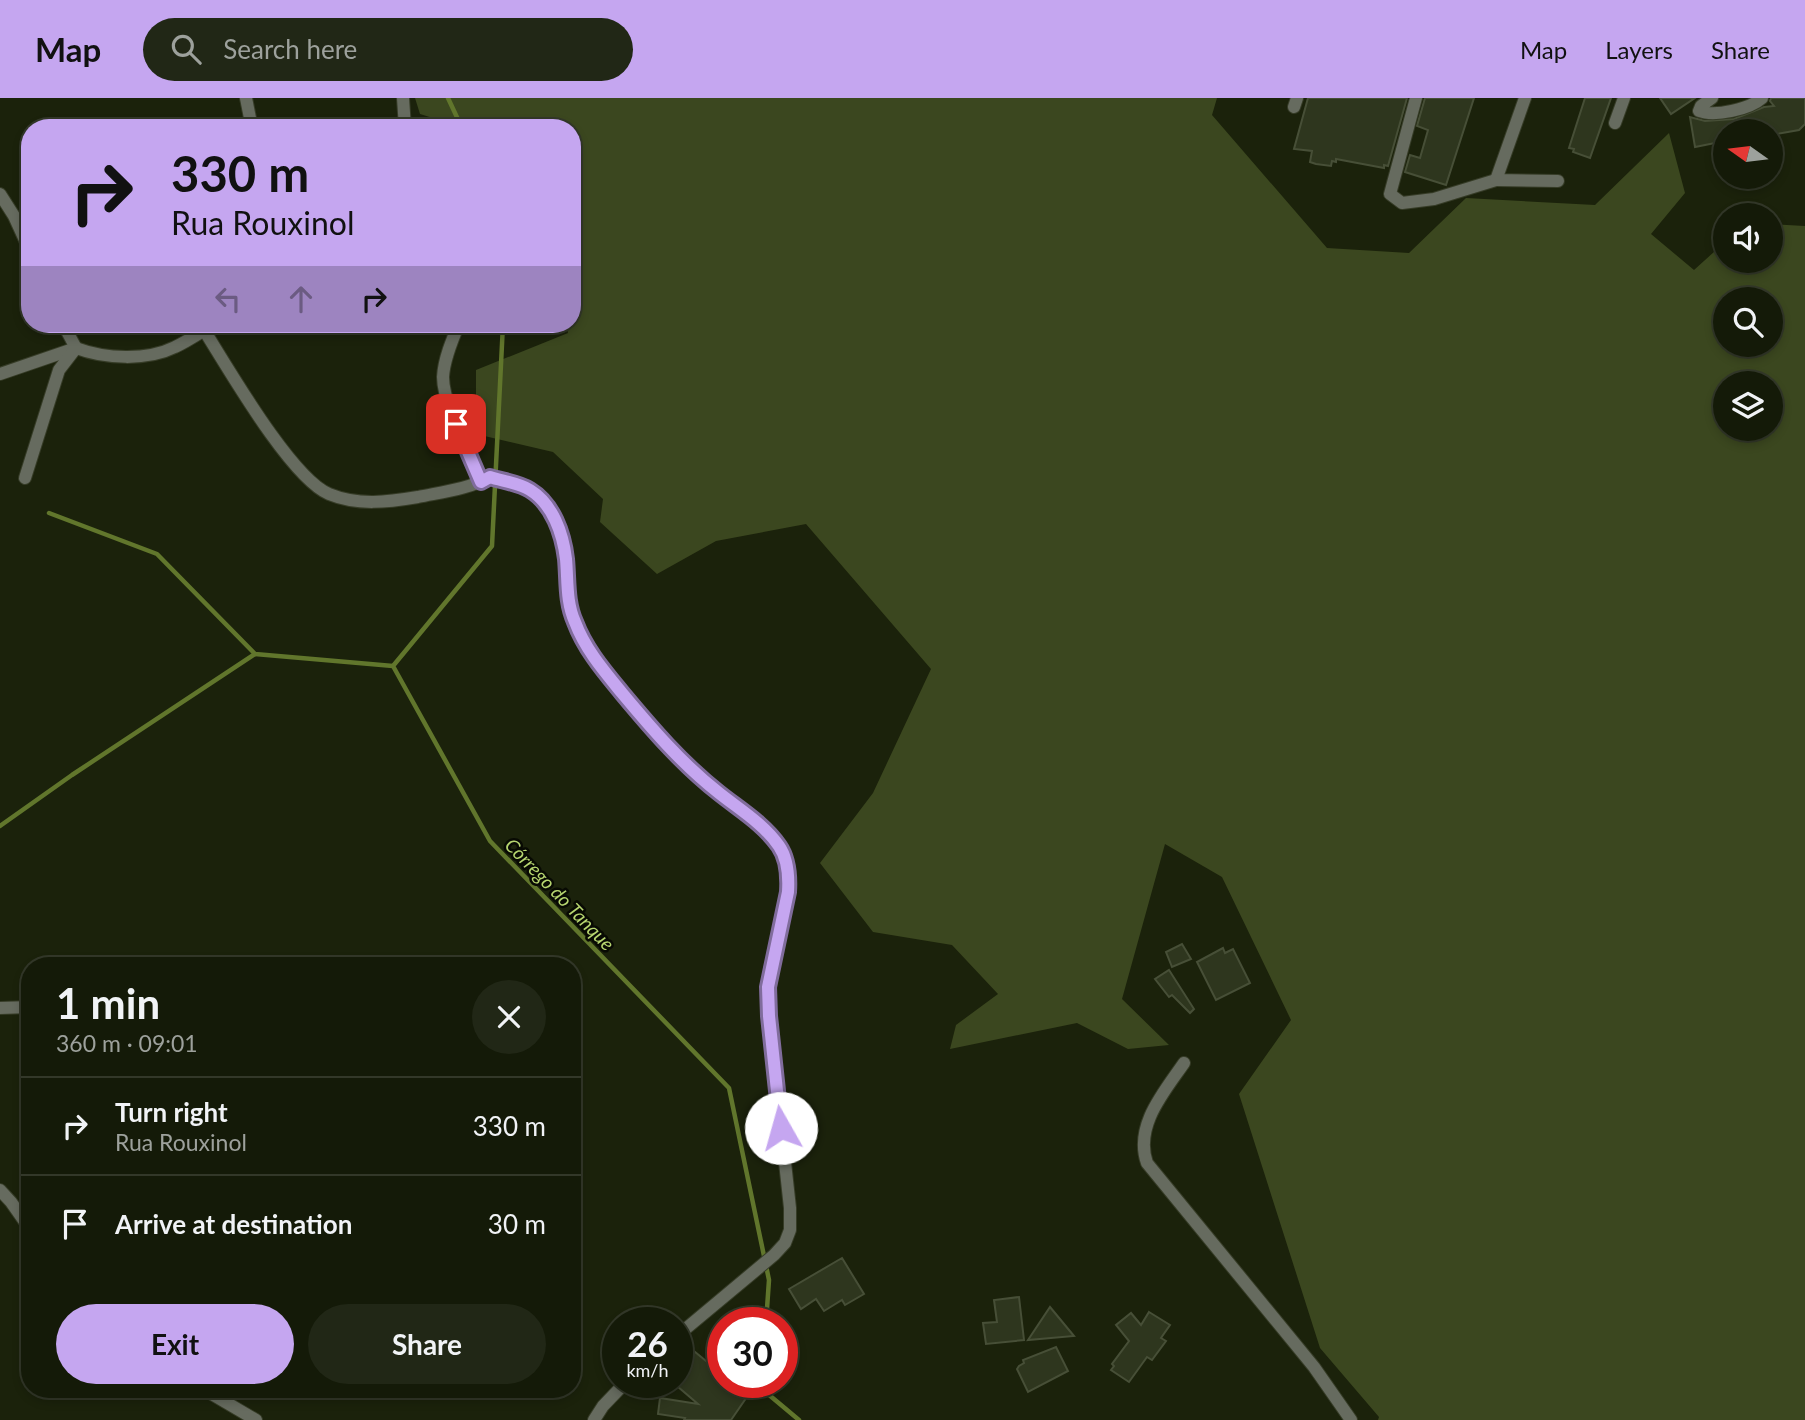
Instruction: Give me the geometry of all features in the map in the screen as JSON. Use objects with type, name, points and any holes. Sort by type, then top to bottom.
[{"type":"street","points":[[246,98],[250,119]]},
{"type":"street","points":[[402,98],[404,119]]},
{"type":"street","points":[[1416,98],[1390,194],[1402,203],[1434,199],[1496,180],[1558,180]]},
{"type":"street","points":[[1496,180],[1525,98]]},
{"type":"street","points":[[1615,122],[1624,98]]},
{"type":"street","points":[[1712,98],[1701,106],[1699,111],[1724,111],[1751,105],[1762,98]]},
{"type":"street","points":[[0,194],[21,231]]},
{"type":"street","points":[[68,333],[76,348]]},
{"type":"street","points":[[0,374],[76,348],[94,355],[146,355],[175,347],[199,333]]},
{"type":"street","points":[[213,333],[285,453],[304,476],[325,492],[343,499],[391,502],[486,479],[530,490],[545,504],[559,527],[566,560],[567,592],[574,622],[597,663],[664,743],[777,843],[789,876],[788,892],[771,966],[769,1016],[790,1208],[790,1230],[785,1243],[774,1255],[693,1323]]},
{"type":"street","points":[[456,333],[445,364],[443,379],[452,410],[486,479]]},
{"type":"street","points":[[24,478],[58,370],[76,348]]},
{"type":"street","points":[[0,1008],[21,1007]]},
{"type":"street","points":[[1184,1063],[1151,1114],[1144,1132],[1142,1149],[1147,1163],[1314,1367],[1351,1420]]},
{"type":"street","points":[[0,1190],[21,1216]]},
{"type":"street","points":[[220,1398],[256,1420]]},
{"type":"street","points":[[594,1420],[611,1398]]},
{"type":"green space","points":[[415,98],[1217,98],[1212,115],[1327,248],[1409,253],[1466,198],[1595,205],[1669,133],[1685,193],[1651,234],[1694,270],[1713,253],[1713,273],[1783,273],[1783,225],[1805,226],[1805,1420],[1378,1420],[1379,1417],[1320,1348],[1239,1094],[1291,1020],[1222,877],[1165,844],[1122,999],[1169,1045],[1128,1049],[1077,1023],[950,1049],[956,1025],[998,994],[952,945],[873,932],[820,863],[873,793],[931,669],[806,524],[716,541],[657,574],[600,522],[603,499],[553,452],[476,434],[476,370],[568,333],[581,333],[581,119],[436,119],[420,114]]},
{"type":"building","points":[[1308,98],[1407,98],[1388,166],[1384,165],[1384,168],[1336,159],[1331,166],[1316,164],[1310,162],[1312,151],[1294,149]]},
{"type":"building","points":[[1425,98],[1474,98],[1446,185],[1405,172],[1410,155],[1420,158],[1428,130],[1417,126]]},
{"type":"building","points":[[1585,98],[1611,98],[1590,158],[1569,148]]},
{"type":"building","points":[[1660,98],[1695,98],[1671,114]]},
{"type":"building","points":[[1771,98],[1805,98],[1805,124],[1799,130],[1783,133],[1783,119],[1734,119],[1764,107],[1774,106]]},
{"type":"building","points":[[1690,117],[1713,120],[1713,143],[1695,147]]},
{"type":"building","points":[[1182,944],[1191,959],[1172,967],[1166,952]]},
{"type":"building","points":[[1223,948],[1225,953],[1233,949],[1250,983],[1216,1000],[1197,962]]},
{"type":"building","points":[[1169,970],[1194,1009],[1190,1013],[1172,995],[1169,997],[1155,979]]},
{"type":"building","points":[[842,1258],[864,1294],[845,1305],[842,1300],[824,1311],[816,1299],[801,1309],[789,1289]]},
{"type":"building","points":[[1019,1297],[1024,1340],[986,1344],[983,1323],[997,1322],[994,1300]]},
{"type":"building","points":[[1050,1307],[1074,1336],[1028,1340]]},
{"type":"building","points":[[1149,1312],[1170,1325],[1161,1338],[1166,1341],[1152,1360],[1147,1357],[1129,1382],[1111,1370],[1114,1366],[1112,1364],[1129,1341],[1116,1325],[1131,1313],[1141,1325]]},
{"type":"building","points":[[1056,1347],[1068,1371],[1028,1392],[1017,1369],[1024,1363],[1023,1360]]},
{"type":"building","points":[[693,1350],[707,1362],[707,1398],[746,1398],[731,1420],[684,1420],[685,1418],[658,1414],[660,1398],[698,1404],[691,1398]]},
{"type":"waterway","name":"Córrego do Tanque","points":[[448,98],[458,119]]},
{"type":"waterway","name":"Córrego do Tanque","points":[[503,333],[492,546],[393,666],[490,841],[729,1088],[769,1280],[767,1307]]},
{"type":"waterway","points":[[49,513],[157,554],[255,654],[393,666]]},
{"type":"waterway","points":[[0,826],[255,654]]},
{"type":"waterway","name":"Córrego do Tanque","points":[[773,1398],[799,1420]]},
{"type":"route","points":[[456,424],[481,482],[490,477],[530,490],[545,504],[559,527],[566,560],[567,592],[574,622],[597,663],[664,743],[720,794],[739,807],[782,851],[789,876],[788,892],[768,987],[781,1128]]}]
